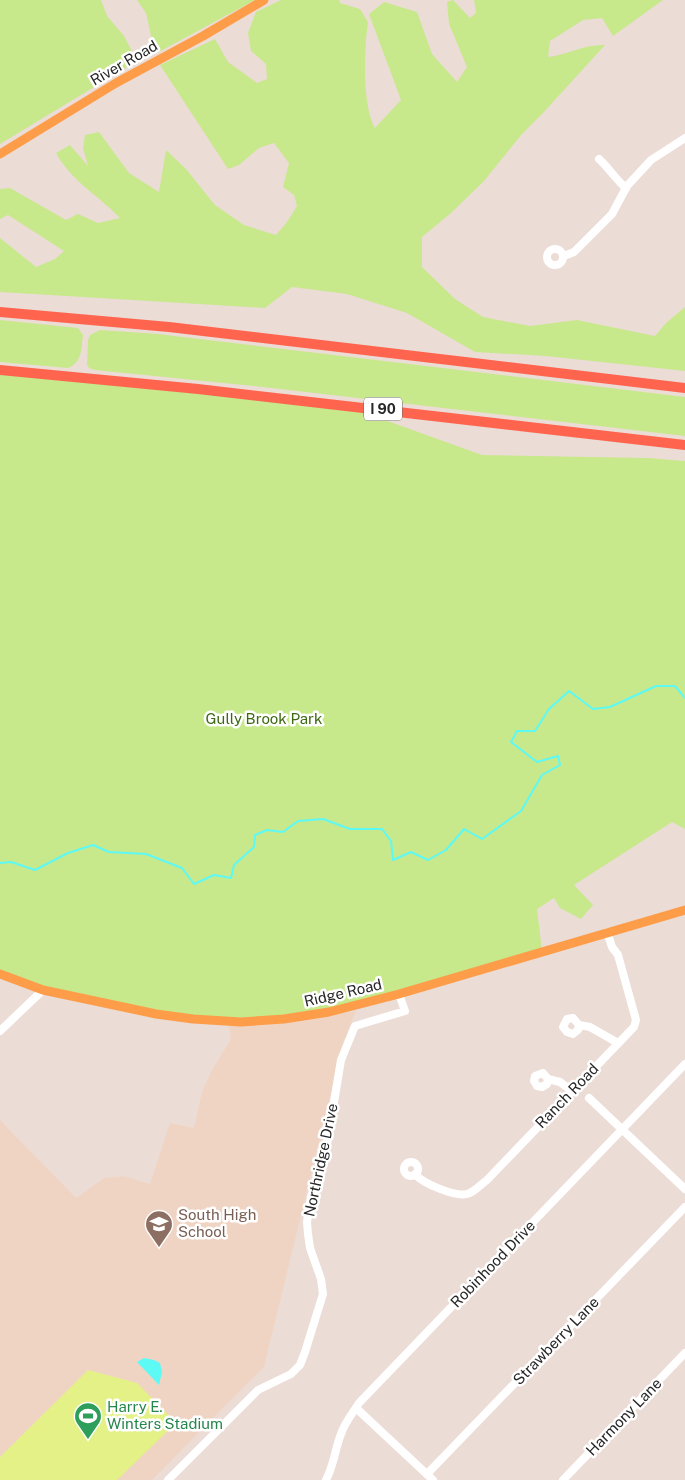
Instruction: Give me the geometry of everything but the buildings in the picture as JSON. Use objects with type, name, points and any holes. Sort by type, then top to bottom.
[{"type":"highway","points":[[0,312],[169,327],[685,388]]},
{"type":"highway","name":"I 90","points":[[0,370],[208,390],[685,444]]},
{"type":"main road","name":"River Road","points":[[0,154],[116,83],[264,0]]},
{"type":"main road","name":"Ridge Road","points":[[0,974],[43,990],[156,1014],[193,1019],[241,1022],[312,1016],[400,994],[685,910]]},
{"type":"street","points":[[564,256],[574,252],[612,214],[626,188],[651,160],[685,138]]},
{"type":"street","points":[[599,159],[618,182],[626,188]]},
{"type":"street","name":"Ranch Road","points":[[415,1174],[428,1184],[453,1194],[465,1195],[472,1192],[487,1180],[634,1027],[636,1020],[618,955],[612,947],[607,932]]},
{"type":"street","points":[[0,1031],[43,990]]},
{"type":"street","name":"Northridge Drive","points":[[168,1480],[258,1390],[291,1374],[300,1365],[323,1294],[321,1279],[310,1248],[308,1222],[311,1197],[326,1148],[341,1060],[355,1026],[405,1011],[400,994]]},
{"type":"street","points":[[579,1024],[590,1027],[618,1043]]},
{"type":"street","name":"Robinhood Drive","points":[[326,1480],[340,1435],[347,1420],[356,1408],[685,1064]]},
{"type":"street","points":[[548,1079],[560,1082],[572,1091]]},
{"type":"street","points":[[589,1098],[623,1128],[685,1189]]},
{"type":"street","name":"Strawberry Lane","points":[[430,1477],[685,1207]]},
{"type":"street","name":"Harmony Lane","points":[[563,1480],[685,1353]]},
{"type":"street","points":[[356,1408],[430,1477]]},
{"type":"shaded area","name":"South High School","points":[[356,1011],[343,1043],[264,1367],[152,1480],[0,1480],[0,1120],[76,1198],[104,1178],[124,1176],[150,1184],[170,1123],[194,1128],[202,1092],[212,1070],[231,1039],[229,1026],[277,1023]]},
{"type":"green space","points":[[0,0],[101,0],[107,16],[124,36],[137,61],[0,144]]},
{"type":"green space","points":[[137,0],[255,0],[155,54],[146,13]]},
{"type":"green space","points":[[281,0],[339,0],[340,3],[360,9],[368,22],[365,76],[368,106],[375,128],[401,100],[369,14],[384,2],[417,12],[432,54],[457,82],[467,67],[449,24],[447,2],[453,0],[470,18],[476,13],[474,0],[663,0],[613,36],[602,18],[583,20],[550,41],[548,57],[590,46],[605,45],[522,134],[484,181],[451,213],[422,237],[422,267],[455,299],[483,317],[530,326],[577,320],[655,336],[666,323],[685,307],[685,371],[546,356],[475,352],[407,313],[347,294],[292,287],[265,308],[0,292],[0,238],[36,267],[55,259],[64,251],[8,215],[0,219],[0,189],[10,188],[66,220],[78,214],[98,223],[120,218],[70,172],[56,153],[70,145],[88,166],[83,148],[85,135],[99,132],[129,173],[159,192],[166,150],[186,169],[215,205],[244,225],[276,235],[297,206],[294,195],[283,187],[289,163],[274,143],[259,148],[239,165],[228,169],[160,65],[215,39],[228,62],[257,83],[267,79],[266,64],[251,51],[248,33],[256,12]]},
{"type":"green space","points":[[0,320],[78,328],[83,335],[79,358],[68,368],[0,362]]},
{"type":"green space","points":[[100,330],[158,334],[685,397],[685,436],[263,387],[95,370],[89,368],[87,364],[88,340],[90,335]]},
{"type":"green space","name":"Gully Brook Park","points":[[0,370],[343,405],[482,455],[648,458],[685,461],[685,829],[672,822],[574,885],[593,905],[581,919],[560,908],[554,898],[537,909],[542,951],[329,1012],[241,1022],[122,1007],[0,974]]},
{"type":"green space","name":"Harry E. Winters Stadium","points":[[88,1370],[137,1383],[176,1423],[117,1480],[0,1480],[0,1457]]},
{"type":"water","points":[[144,1358],[160,1363],[162,1372],[159,1385],[137,1362]]},
{"type":"waterway","points":[[0,863],[11,862],[35,870],[68,853],[93,845],[109,852],[146,854],[182,868],[194,884],[214,875],[231,878],[234,865],[254,847],[255,835],[267,830],[283,832],[298,821],[323,819],[350,829],[382,829],[391,841],[393,860],[411,852],[428,860],[446,850],[464,829],[482,839],[521,811],[542,775],[560,765],[558,756],[537,762],[511,742],[517,731],[535,731],[549,709],[569,691],[593,709],[610,707],[656,686],[675,686],[685,698]]},
{"type":"place","name":"South High School","points":[[159,1248]]},
{"type":"place","name":"Harry E. Winters Stadium","points":[[88,1440]]}]
